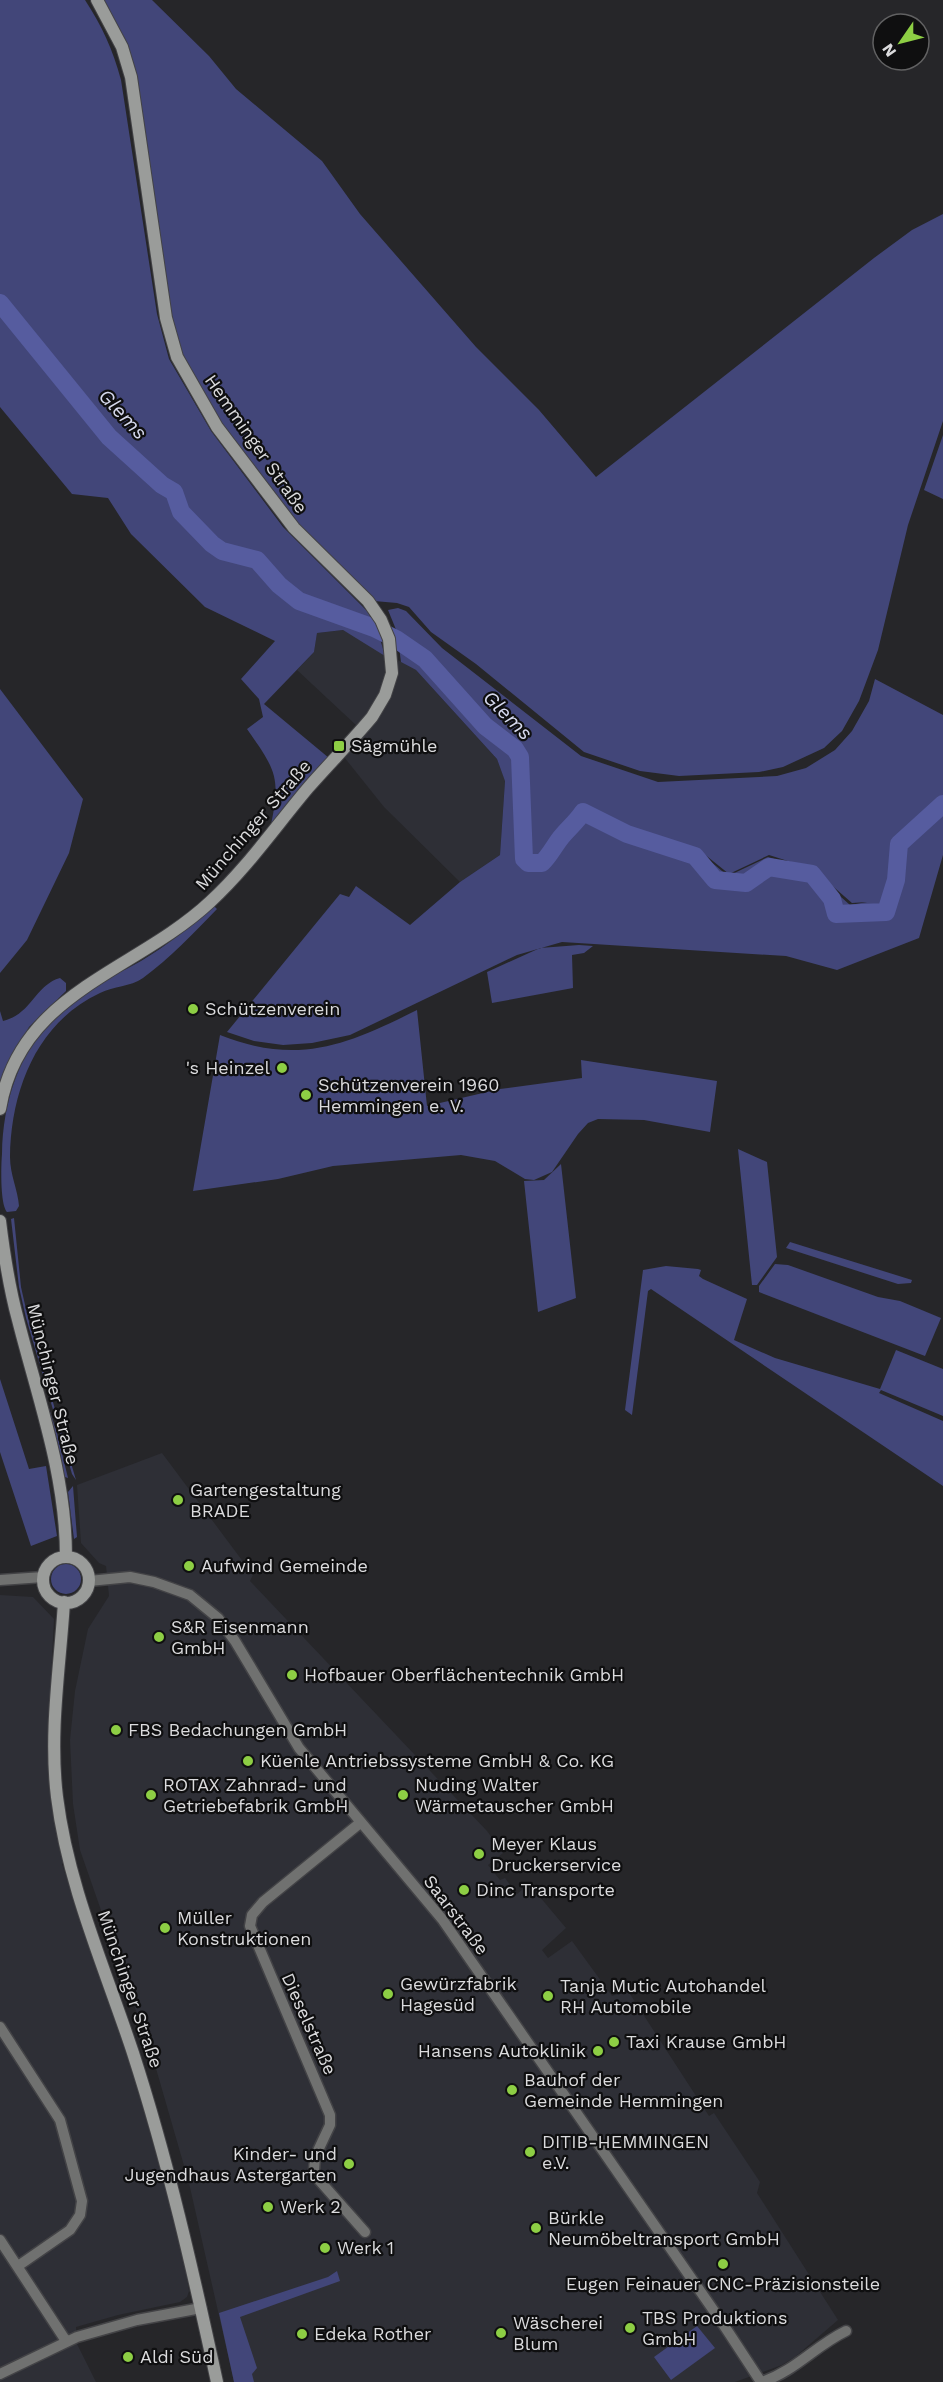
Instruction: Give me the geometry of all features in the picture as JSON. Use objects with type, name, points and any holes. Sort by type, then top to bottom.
[{"type":"street","name":"Hemminger Straße","points":[[97,0],[122,47],[131,77],[166,318],[177,357],[217,427],[294,528],[368,601],[381,620],[392,650],[392,673],[380,703]]},
{"type":"street","name":"Münchinger Straße","points":[[0,1108],[15,1062],[40,1023],[70,996],[155,946],[210,902],[360,732],[380,703]]},
{"type":"street","name":"Münchinger Straße","points":[[0,1221],[18,1321],[58,1473],[64,1513],[66,1557]]},
{"type":"street","points":[[66,1557],[78,1560],[84,1565],[89,1581],[81,1597],[64,1602],[48,1594],[43,1577],[51,1563],[66,1557]]},
{"type":"street","points":[[0,1580],[43,1577]]},
{"type":"street","name":"Saarstraße","points":[[89,1581],[130,1577],[154,1582],[190,1595],[210,1610],[235,1641],[299,1748],[442,1919],[762,2382]]},
{"type":"street","name":"Münchinger Straße","points":[[64,1602],[54,1728],[55,1771],[61,1819],[74,1880],[161,2144],[187,2241],[217,2382]]},
{"type":"street","name":"Dieselstraße","points":[[360,1823],[263,1902],[252,1915],[250,1926],[330,2115],[330,2126],[315,2157],[316,2176],[364,2232]]},
{"type":"street","points":[[0,2026],[15,2053],[60,2120],[82,2201],[80,2215],[70,2230],[18,2266]]},
{"type":"street","points":[[0,2240],[66,2341]]},
{"type":"street","points":[[0,2374],[66,2341],[137,2320],[201,2308]]},
{"type":"street","points":[[762,2382],[782,2375],[826,2340],[846,2331]]},
{"type":"shaded area","points":[[0,0],[85,0],[111,48],[121,80],[157,314],[169,359],[211,431],[283,527],[367,611],[377,628],[385,656],[343,630],[317,633],[314,652],[264,704],[329,758],[270,830],[275,798],[274,776],[265,755],[247,729],[263,717],[259,699],[241,679],[275,641],[205,607],[131,534],[108,498],[72,494],[0,407]]},
{"type":"shaded area","points":[[102,0],[152,0],[209,56],[236,89],[322,161],[360,214],[476,347],[539,410],[596,477],[874,258],[912,230],[943,214],[943,421],[908,525],[878,650],[859,701],[842,731],[824,748],[783,767],[759,772],[679,776],[640,771],[584,752],[476,664],[431,632],[409,607],[397,603],[374,601],[310,540],[221,424],[181,354],[168,304],[135,76],[127,45]]},
{"type":"shaded area","points":[[943,435],[943,499],[924,490]]},
{"type":"shaded area","points":[[398,608],[406,611],[442,648],[581,756],[658,782],[777,776],[806,768],[835,750],[852,731],[869,701],[875,679],[943,715],[943,855],[919,938],[837,970],[786,956],[562,942],[517,955],[350,1035],[312,1043],[283,1045],[254,1041],[227,1032],[340,894],[349,897],[356,886],[410,925],[460,882],[500,855],[505,781],[497,759],[416,670],[401,662],[397,632],[388,610]],"holes":[[[582,820],[698,849],[729,874],[769,855],[813,869],[852,903],[867,902],[850,905],[812,871],[768,857],[728,876],[698,851]]]},
{"type":"shaded area","points":[[343,630],[416,670],[497,759],[505,780],[500,855],[460,882],[384,807],[344,757],[357,726],[297,670],[314,652],[317,633]]},
{"type":"shaded area","points":[[0,689],[83,799],[69,853],[27,940],[0,973]]},
{"type":"shaded area","points":[[214,906],[217,909],[182,945],[143,978],[100,993],[78,1006],[59,1022],[44,1041],[31,1062],[15,1108],[10,1157],[19,1206],[16,1211],[7,1212],[3,1201],[2,1184],[3,1130],[13,1085],[33,1044],[62,1009],[81,994],[151,955]]},
{"type":"shaded area","points":[[593,946],[584,953],[572,955],[573,988],[492,1003],[487,972],[540,948]]},
{"type":"shaded area","points":[[60,978],[66,983],[66,991],[29,1027],[7,1066],[0,1087],[0,1011],[3,1021],[13,1017],[21,1012],[45,987]]},
{"type":"shaded area","points":[[417,1010],[427,1106],[500,1089],[582,1078],[581,1060],[717,1081],[710,1132],[644,1120],[598,1119],[588,1123],[578,1134],[552,1172],[534,1180],[525,1179],[495,1161],[461,1155],[333,1166],[278,1179],[193,1191],[220,1035],[274,1049],[298,1050],[322,1047],[368,1033]]},
{"type":"shaded area","points":[[738,1149],[767,1162],[777,1257],[757,1285],[752,1285]]},
{"type":"shaded area","points":[[561,1164],[576,1298],[538,1312],[524,1181],[544,1180]]},
{"type":"shaded area","points":[[14,1218],[21,1287],[28,1318],[76,1480],[72,1474],[26,1318],[19,1287],[11,1219]]},
{"type":"shaded area","points":[[790,1242],[912,1280],[911,1283],[898,1284],[786,1248]]},
{"type":"shaded area","points":[[775,1264],[788,1265],[878,1297],[900,1301],[941,1318],[925,1356],[759,1292],[759,1286]]},
{"type":"shaded area","points":[[666,1266],[701,1270],[699,1276],[703,1279],[747,1299],[734,1340],[775,1358],[880,1389],[896,1350],[943,1369],[943,1416],[881,1390],[879,1393],[943,1421],[943,1486],[651,1289],[648,1291],[632,1415],[625,1410],[643,1270]]},
{"type":"shaded area","points":[[0,1379],[29,1469],[46,1466],[57,1536],[31,1546],[0,1452]]},
{"type":"shaded area","points":[[40,1381],[57,1433],[68,1478],[65,1477]]},
{"type":"shaded area","points":[[162,1453],[253,1575],[250,1581],[487,1831],[503,1853],[488,1865],[500,1880],[505,1878],[517,1894],[529,1884],[566,1928],[542,1950],[548,1958],[572,1941],[612,1996],[628,1991],[709,2116],[714,2113],[760,2182],[757,2193],[838,2320],[795,2357],[782,2365],[735,2382],[234,2382],[189,2183],[155,2065],[80,1850],[73,1804],[70,1740],[75,1691],[88,1629],[109,1596],[106,1566],[99,1563],[81,1543],[77,1485]]},
{"type":"shaded area","points":[[73,1486],[77,1537],[74,1539],[68,1492]]},
{"type":"shaded area","points":[[66,1564],[77,1568],[81,1579],[77,1590],[66,1594],[55,1590],[51,1579],[55,1568]]},
{"type":"shaded area","points":[[0,1595],[33,1597],[54,1619],[49,1719],[64,1861],[62,1864],[128,2054],[182,2247],[189,2291],[187,2297],[180,2302],[118,2315],[76,2327],[77,2344],[96,2382],[0,2382]]},
{"type":"shaded area","points":[[337,2271],[340,2281],[240,2317],[257,2368],[252,2374],[254,2382],[234,2382],[219,2313],[328,2277]]},
{"type":"shaded area","points":[[697,2326],[715,2348],[671,2380],[654,2357]]},
{"type":"waterway","name":"Glems","points":[[0,303],[109,437],[162,485],[174,492],[181,512],[212,544],[222,551],[257,560],[279,585],[299,601],[374,628],[396,639],[425,659],[485,726],[515,749],[520,757],[524,859],[528,863],[542,863],[583,812],[627,834],[695,856],[715,880],[746,883],[769,867],[812,874],[832,899],[836,914],[886,912],[896,880],[899,844],[943,804]]},
{"type":"place","name":"Sägmühle","points":[[339,746]]},
{"type":"place","name":"Schützenverein","points":[[193,1009]]},
{"type":"place","name":"'s Heinzel","points":[[282,1068]]},
{"type":"place","name":"Schützenverein 1960 Hemmingen e. V.","points":[[306,1095]]},
{"type":"place","name":"Gartengestaltung BRADE","points":[[178,1500]]},
{"type":"place","name":"Aufwind Gemeinde","points":[[189,1566]]},
{"type":"place","name":"S&R Eisenmann GmbH","points":[[159,1637]]},
{"type":"place","name":"Hofbauer Oberflächentechnik GmbH","points":[[292,1675]]},
{"type":"place","name":"FBS Bedachungen GmbH","points":[[116,1730]]},
{"type":"place","name":"Küenle Antriebssysteme GmbH & Co. KG","points":[[248,1761]]},
{"type":"place","name":"ROTAX Zahnrad- und Getriebefabrik GmbH","points":[[151,1795]]},
{"type":"place","name":"Nuding Walter Wärmetauscher GmbH","points":[[403,1795]]},
{"type":"place","name":"Meyer Klaus Druckerservice","points":[[479,1854]]},
{"type":"place","name":"Dinc Transporte","points":[[464,1890]]},
{"type":"place","name":"Müller Konstruktionen","points":[[165,1928]]},
{"type":"place","name":"Gewürzfabrik Hagesüd","points":[[388,1994]]},
{"type":"place","name":"Tanja Mutic Autohandel RH Automobile","points":[[548,1996]]},
{"type":"place","name":"Taxi Krause GmbH","points":[[614,2042]]},
{"type":"place","name":"Hansens Autoklinik","points":[[598,2051]]},
{"type":"place","name":"Bauhof der Gemeinde Hemmingen","points":[[512,2090]]},
{"type":"place","name":"DITIB-HEMMINGEN e.V.","points":[[530,2152]]},
{"type":"place","name":"Kinder- und Jugendhaus Astergarten","points":[[349,2164]]},
{"type":"place","name":"Werk 2","points":[[268,2207]]},
{"type":"place","name":"Bürkle Neumöbeltransport GmbH","points":[[536,2228]]},
{"type":"place","name":"Werk 1","points":[[325,2248]]},
{"type":"place","name":"Eugen Feinauer CNC-Präzisionsteile","points":[[723,2264]]},
{"type":"place","name":"TBS Produktions GmbH","points":[[630,2328]]},
{"type":"place","name":"Wäscherei Blum","points":[[501,2333]]},
{"type":"place","name":"Edeka Rother","points":[[302,2334]]},
{"type":"place","name":"Aldi Süd","points":[[128,2357]]}]
